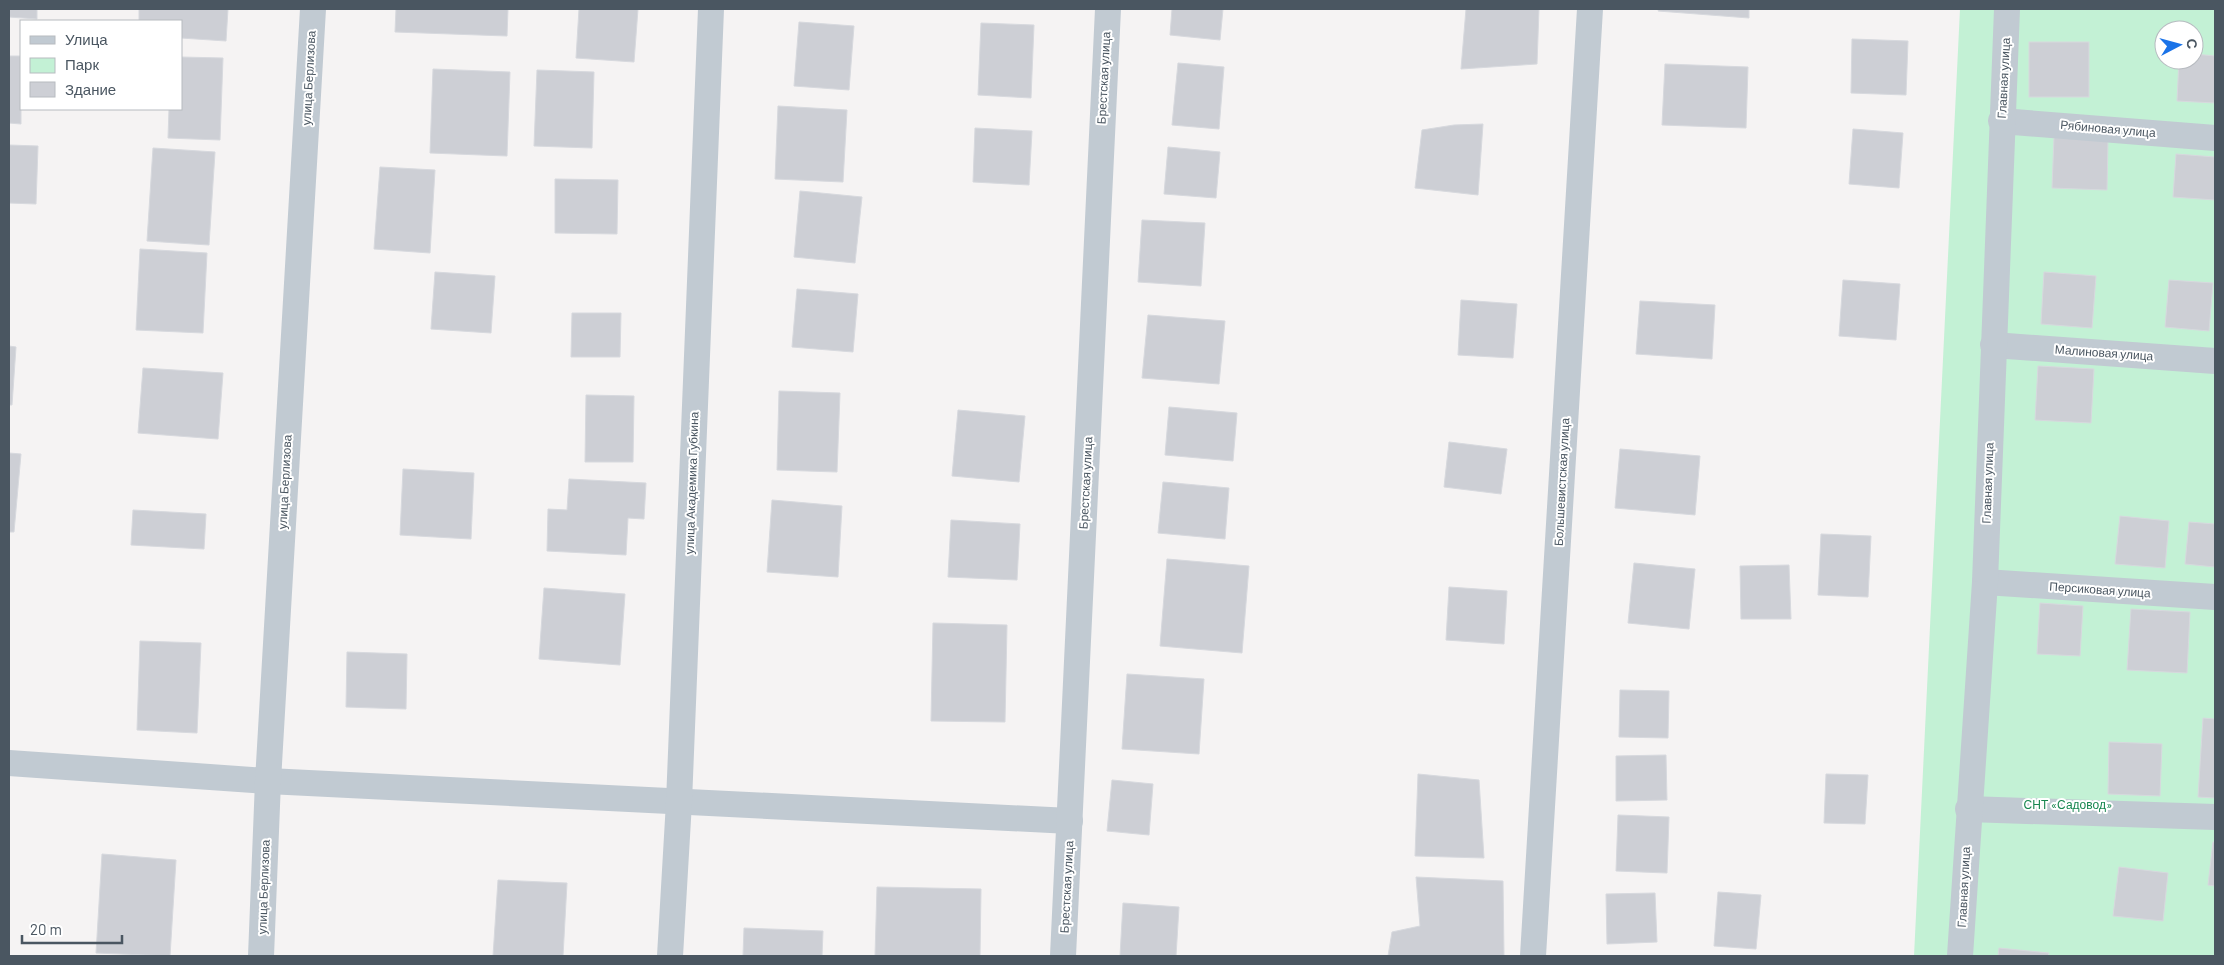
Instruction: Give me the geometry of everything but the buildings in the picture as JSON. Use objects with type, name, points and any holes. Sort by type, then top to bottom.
[{"type":"street","name":"улица Берлизова","points":[[261,956],[268,780],[313,9]]},
{"type":"street","name":"улица Академика Губкина","points":[[670,956],[679,802],[711,9]]},
{"type":"street","name":"Брестская улица","points":[[1063,956],[1108,9]]},
{"type":"street","name":"Большевистская улица","points":[[1533,956],[1590,9]]},
{"type":"street","name":"Главная улица","points":[[1960,956],[1968,809],[1985,582],[2001,121],[2007,9]]},
{"type":"street","name":"Рябиновая улица","points":[[2001,121],[2215,138]]},
{"type":"street","name":"Малиновая улица","points":[[1993,345],[2215,361]]},
{"type":"street","name":"Персиковая улица","points":[[1985,582],[2215,597]]},
{"type":"street","points":[[9,763],[268,780],[1070,821]]},
{"type":"street","points":[[1968,809],[2215,817]]},
{"type":"green space","name":"СНТ «Садовод»","points":[[1960,9],[2215,9],[2215,956],[1914,956]]}]
